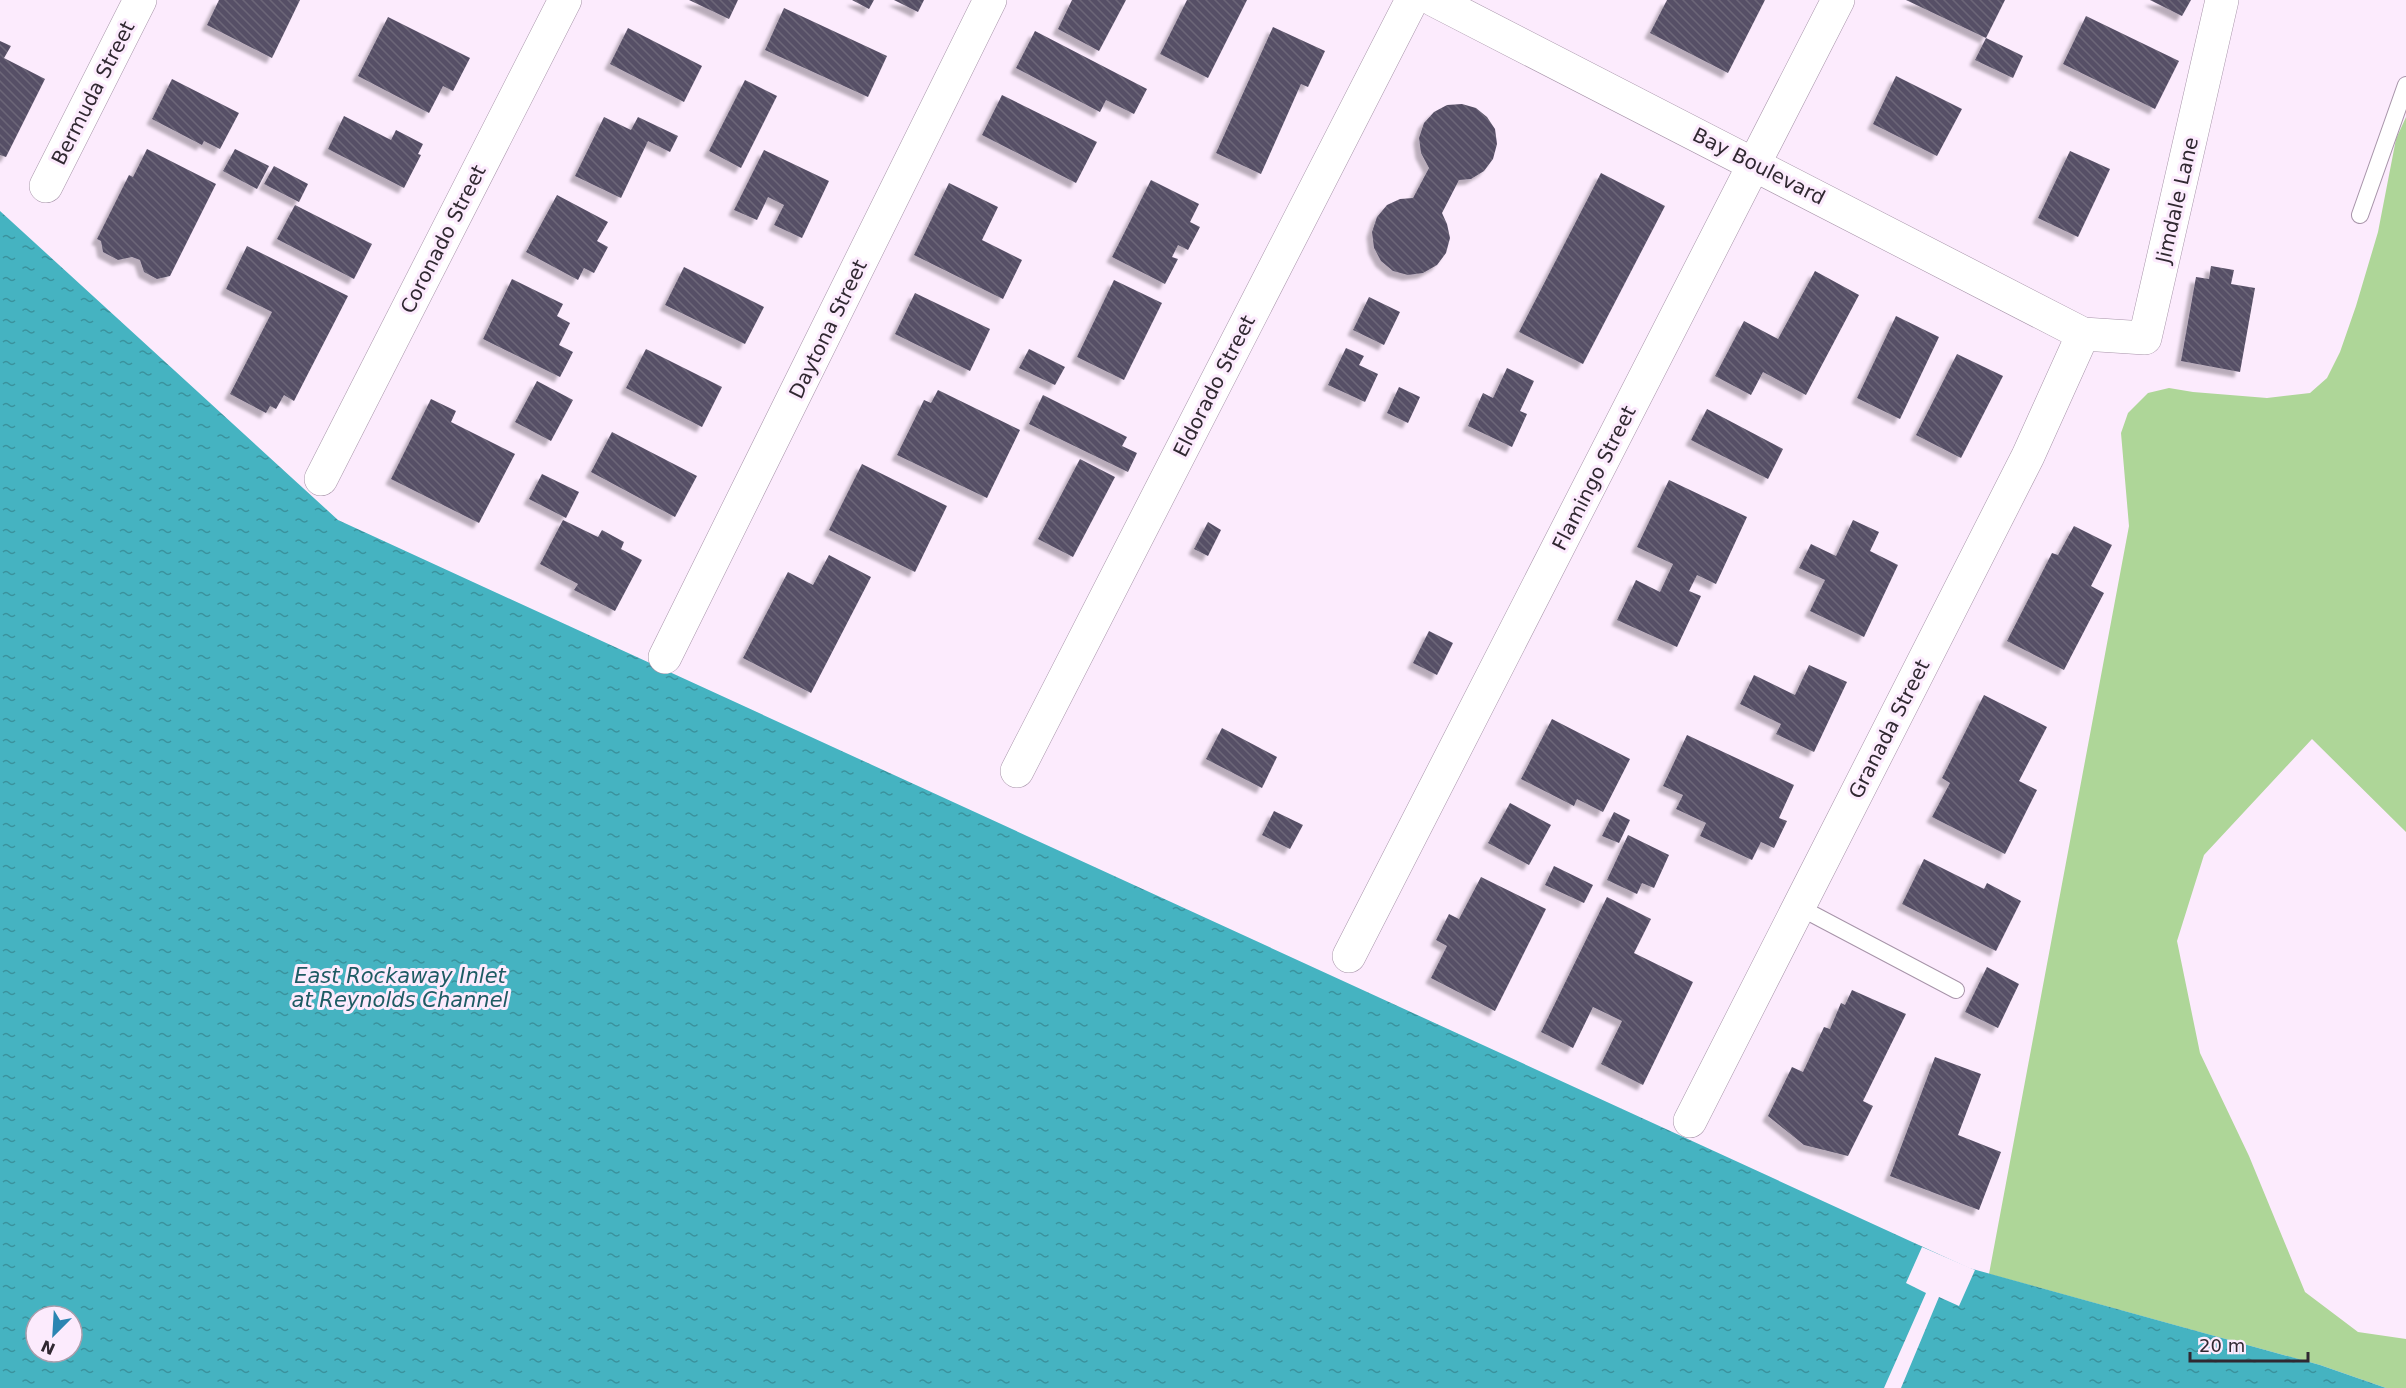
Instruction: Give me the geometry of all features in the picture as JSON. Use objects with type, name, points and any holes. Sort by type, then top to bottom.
[{"type":"street","name":"Bermuda Street","points":[[46,186],[140,0]]},
{"type":"street","name":"Coronado Street","points":[[321,479],[565,0]]},
{"type":"street","name":"Daytona Street","points":[[665,657],[990,0]]},
{"type":"street","name":"Eldorado Street","points":[[1017,771],[1412,0]]},
{"type":"street","name":"Bay Boulevard","points":[[1434,0],[2083,334]]},
{"type":"street","name":"Flamingo Street","points":[[1349,956],[1838,0]]},
{"type":"street","name":"Jimdale Lane","points":[[2083,334],[2145,339],[2222,0]]},
{"type":"street","name":"Granada Street","points":[[1690,1121],[2028,456],[2083,334]]},
{"type":"lane","points":[[2360,214],[2406,85]]},
{"type":"lane","points":[[1798,907],[1956,990]]},
{"type":"green space","points":[[2406,117],[2406,832],[2312,739],[2204,855],[2177,941],[2200,1053],[2249,1156],[2305,1292],[2358,1332],[2406,1339],[2406,1388],[2386,1388],[2320,1365],[1989,1274],[2129,526],[2121,433],[2128,413],[2148,393],[2169,388],[2267,398],[2310,393],[2327,378],[2340,352],[2356,306],[2378,232],[2396,139]]},
{"type":"water","name":"East Rockaway Inlet at Reynolds Channel","points":[[0,211],[338,520],[1969,1268],[2320,1365],[2386,1388],[0,1388]]},
{"type":"pier","points":[[1922,1247],[1975,1270],[1959,1306],[1939,1297],[1901,1388],[1884,1388],[1926,1293],[1906,1283]]},
{"type":"building","points":[[219,0],[300,0],[272,58],[207,25]]},
{"type":"building","points":[[689,0],[738,0],[729,19]]},
{"type":"building","points":[[852,0],[874,0],[869,9]]},
{"type":"building","points":[[894,0],[924,0],[918,12]]},
{"type":"building","points":[[1072,0],[1126,0],[1099,51],[1058,29]]},
{"type":"building","points":[[1187,0],[1247,0],[1208,78],[1160,54]]},
{"type":"building","points":[[1667,0],[1765,0],[1728,73],[1650,33]]},
{"type":"building","points":[[1906,0],[2005,0],[1986,38]]},
{"type":"building","points":[[2150,0],[2191,0],[2182,16]]},
{"type":"building","points":[[784,8],[887,56],[868,97],[765,50]]},
{"type":"building","points":[[2086,16],[2179,61],[2155,109],[2063,64]]},
{"type":"building","points":[[388,17],[470,58],[453,91],[443,86],[429,113],[358,76]]},
{"type":"building","points":[[1273,27],[1325,51],[1308,87],[1301,84],[1261,174],[1216,153]]},
{"type":"building","points":[[628,28],[702,66],[684,102],[610,64]]},
{"type":"building","points":[[1035,31],[1147,89],[1134,114],[1106,100],[1100,112],[1016,68]]},
{"type":"building","points":[[1986,38],[2023,56],[2013,78],[1975,60]]},
{"type":"building","points":[[0,41],[11,46],[4,58],[45,79],[6,157],[0,155]]},
{"type":"building","points":[[1896,76],[1962,109],[1937,156],[1873,124]]},
{"type":"building","points":[[172,79],[239,113],[220,149],[204,141],[202,145],[152,119]]},
{"type":"building","points":[[745,80],[777,96],[741,168],[709,151]]},
{"type":"building","points":[[1002,95],[1097,142],[1076,183],[982,135]]},
{"type":"building","points":[[1462,104],[1476,108],[1487,117],[1495,129],[1497,144],[1493,159],[1484,171],[1471,179],[1459,180],[1442,213],[1450,238],[1446,253],[1437,265],[1423,273],[1408,275],[1393,271],[1381,261],[1374,248],[1372,232],[1377,217],[1387,205],[1400,199],[1413,198],[1429,168],[1421,153],[1419,138],[1424,123],[1434,112],[1447,105]]},
{"type":"building","points":[[344,116],[391,140],[396,130],[423,144],[418,154],[421,155],[404,188],[328,149]]},
{"type":"building","points":[[604,117],[631,130],[638,117],[678,136],[670,152],[648,141],[621,198],[575,176]]},
{"type":"building","points":[[147,149],[216,184],[170,276],[157,279],[144,272],[140,260],[132,257],[118,260],[103,252],[101,241],[97,239],[129,175],[133,177]]},
{"type":"building","points":[[235,149],[269,166],[257,189],[223,171]]},
{"type":"building","points":[[764,150],[829,181],[802,238],[774,225],[784,205],[768,197],[757,220],[734,210]]},
{"type":"building","points":[[2070,151],[2110,169],[2078,237],[2038,218]]},
{"type":"building","points":[[274,166],[308,184],[299,202],[264,184]]},
{"type":"building","points":[[1601,173],[1665,206],[1583,364],[1519,332]]},
{"type":"building","points":[[1151,180],[1199,204],[1190,222],[1200,227],[1188,250],[1178,245],[1172,257],[1178,259],[1165,284],[1112,257]]},
{"type":"building","points":[[949,183],[998,207],[982,240],[1022,260],[1003,299],[914,255]]},
{"type":"building","points":[[557,195],[608,222],[597,241],[608,247],[594,273],[584,268],[578,280],[526,252]]},
{"type":"building","points":[[295,205],[372,244],[354,279],[277,239]]},
{"type":"building","points":[[247,246],[348,296],[294,401],[284,395],[276,409],[270,406],[266,413],[230,394],[272,312],[226,289]]},
{"type":"building","points":[[2211,266],[2234,270],[2231,284],[2255,288],[2240,372],[2181,361],[2196,277],[2209,279]]},
{"type":"building","points":[[684,267],[764,307],[745,344],[665,305]]},
{"type":"building","points":[[1815,271],[1859,295],[1806,395],[1763,372],[1751,395],[1715,376],[1744,321],[1778,339]]},
{"type":"building","points":[[512,279],[563,304],[557,316],[570,323],[559,345],[573,352],[560,377],[483,339]]},
{"type":"building","points":[[1114,280],[1162,303],[1124,380],[1077,357]]},
{"type":"building","points":[[915,293],[990,329],[970,371],[895,334]]},
{"type":"building","points":[[1369,297],[1400,312],[1384,345],[1353,330]]},
{"type":"building","points":[[1896,316],[1939,337],[1900,419],[1857,398]]},
{"type":"building","points":[[1346,348],[1364,356],[1359,365],[1378,374],[1365,402],[1328,385]]},
{"type":"building","points":[[646,349],[722,387],[702,427],[626,388]]},
{"type":"building","points":[[1029,349],[1065,367],[1055,385],[1019,368]]},
{"type":"building","points":[[1957,354],[2003,376],[1961,458],[1916,435]]},
{"type":"building","points":[[1507,368],[1534,381],[1520,411],[1527,414],[1512,447],[1468,426],[1483,393],[1493,398]]},
{"type":"building","points":[[537,381],[573,400],[551,441],[515,422]]},
{"type":"building","points":[[1399,387],[1420,397],[1408,423],[1387,413]]},
{"type":"building","points":[[938,390],[1020,430],[987,498],[897,455],[924,400],[931,403]]},
{"type":"building","points":[[1043,395],[1127,437],[1122,446],[1137,453],[1128,472],[1029,424]]},
{"type":"building","points":[[431,399],[456,411],[451,422],[515,454],[479,523],[391,479]]},
{"type":"building","points":[[1707,409],[1783,449],[1768,479],[1691,440]]},
{"type":"building","points":[[612,432],[697,476],[675,517],[591,472]]},
{"type":"building","points":[[1080,459],[1115,477],[1073,557],[1038,539]]},
{"type":"building","points":[[862,464],[947,506],[915,572],[829,530]]},
{"type":"building","points":[[542,474],[579,492],[566,518],[529,499]]},
{"type":"building","points":[[1669,480],[1747,517],[1716,584],[1697,575],[1689,591],[1701,596],[1677,647],[1617,620],[1636,580],[1660,592],[1673,564],[1637,547]]},
{"type":"building","points":[[563,520],[598,537],[602,530],[624,542],[621,549],[642,560],[615,611],[574,590],[578,584],[540,564]]},
{"type":"building","points":[[1853,520],[1879,532],[1870,551],[1898,565],[1864,637],[1810,611],[1825,580],[1799,568],[1811,544],[1836,556]]},
{"type":"building","points":[[1208,522],[1221,530],[1208,556],[1194,549]]},
{"type":"building","points":[[2074,526],[2112,545],[2091,586],[2104,593],[2064,670],[2007,641],[2052,553],[2058,555]]},
{"type":"building","points":[[829,555],[871,577],[811,693],[743,658],[788,572],[813,585]]},
{"type":"building","points":[[1429,631],[1453,643],[1437,675],[1413,663]]},
{"type":"building","points":[[1809,665],[1847,682],[1814,752],[1776,734],[1781,724],[1740,704],[1754,675],[1795,695]]},
{"type":"building","points":[[1984,695],[2047,727],[2019,781],[2037,790],[2005,854],[1932,817],[1950,783],[1942,778]]},
{"type":"building","points":[[1552,719],[1630,759],[1603,812],[1577,799],[1574,806],[1521,779]]},
{"type":"building","points":[[1222,728],[1277,757],[1262,788],[1206,759]]},
{"type":"building","points":[[1687,735],[1794,785],[1779,818],[1787,821],[1774,848],[1761,842],[1752,860],[1700,836],[1706,823],[1676,809],[1683,795],[1663,786]]},
{"type":"building","points":[[1510,803],[1551,825],[1529,865],[1488,843]]},
{"type":"building","points":[[1274,811],[1303,825],[1290,849],[1262,835]]},
{"type":"building","points":[[1614,812],[1630,820],[1619,843],[1602,836]]},
{"type":"building","points":[[1628,835],[1669,855],[1654,888],[1642,883],[1637,894],[1607,880]]},
{"type":"building","points":[[1924,859],[1984,889],[1987,883],[2021,901],[1996,951],[1902,904]]},
{"type":"building","points":[[1554,866],[1593,885],[1584,903],[1545,885]]},
{"type":"building","points":[[1481,877],[1546,909],[1495,1011],[1431,978],[1447,946],[1436,940],[1449,914],[1459,919]]},
{"type":"building","points":[[1607,897],[1651,919],[1634,953],[1693,982],[1643,1085],[1601,1064],[1622,1021],[1593,1007],[1573,1048],[1541,1032]]},
{"type":"building","points":[[1987,967],[2019,984],[1998,1028],[1965,1012]]},
{"type":"building","points":[[1852,990],[1906,1014],[1863,1101],[1873,1106],[1848,1156],[1804,1145],[1768,1116],[1792,1067],[1803,1072],[1824,1027],[1830,1029],[1841,1003],[1845,1005]]},
{"type":"building","points":[[1935,1057],[1981,1074],[1958,1135],[2001,1152],[1979,1210],[1890,1176]]}]
